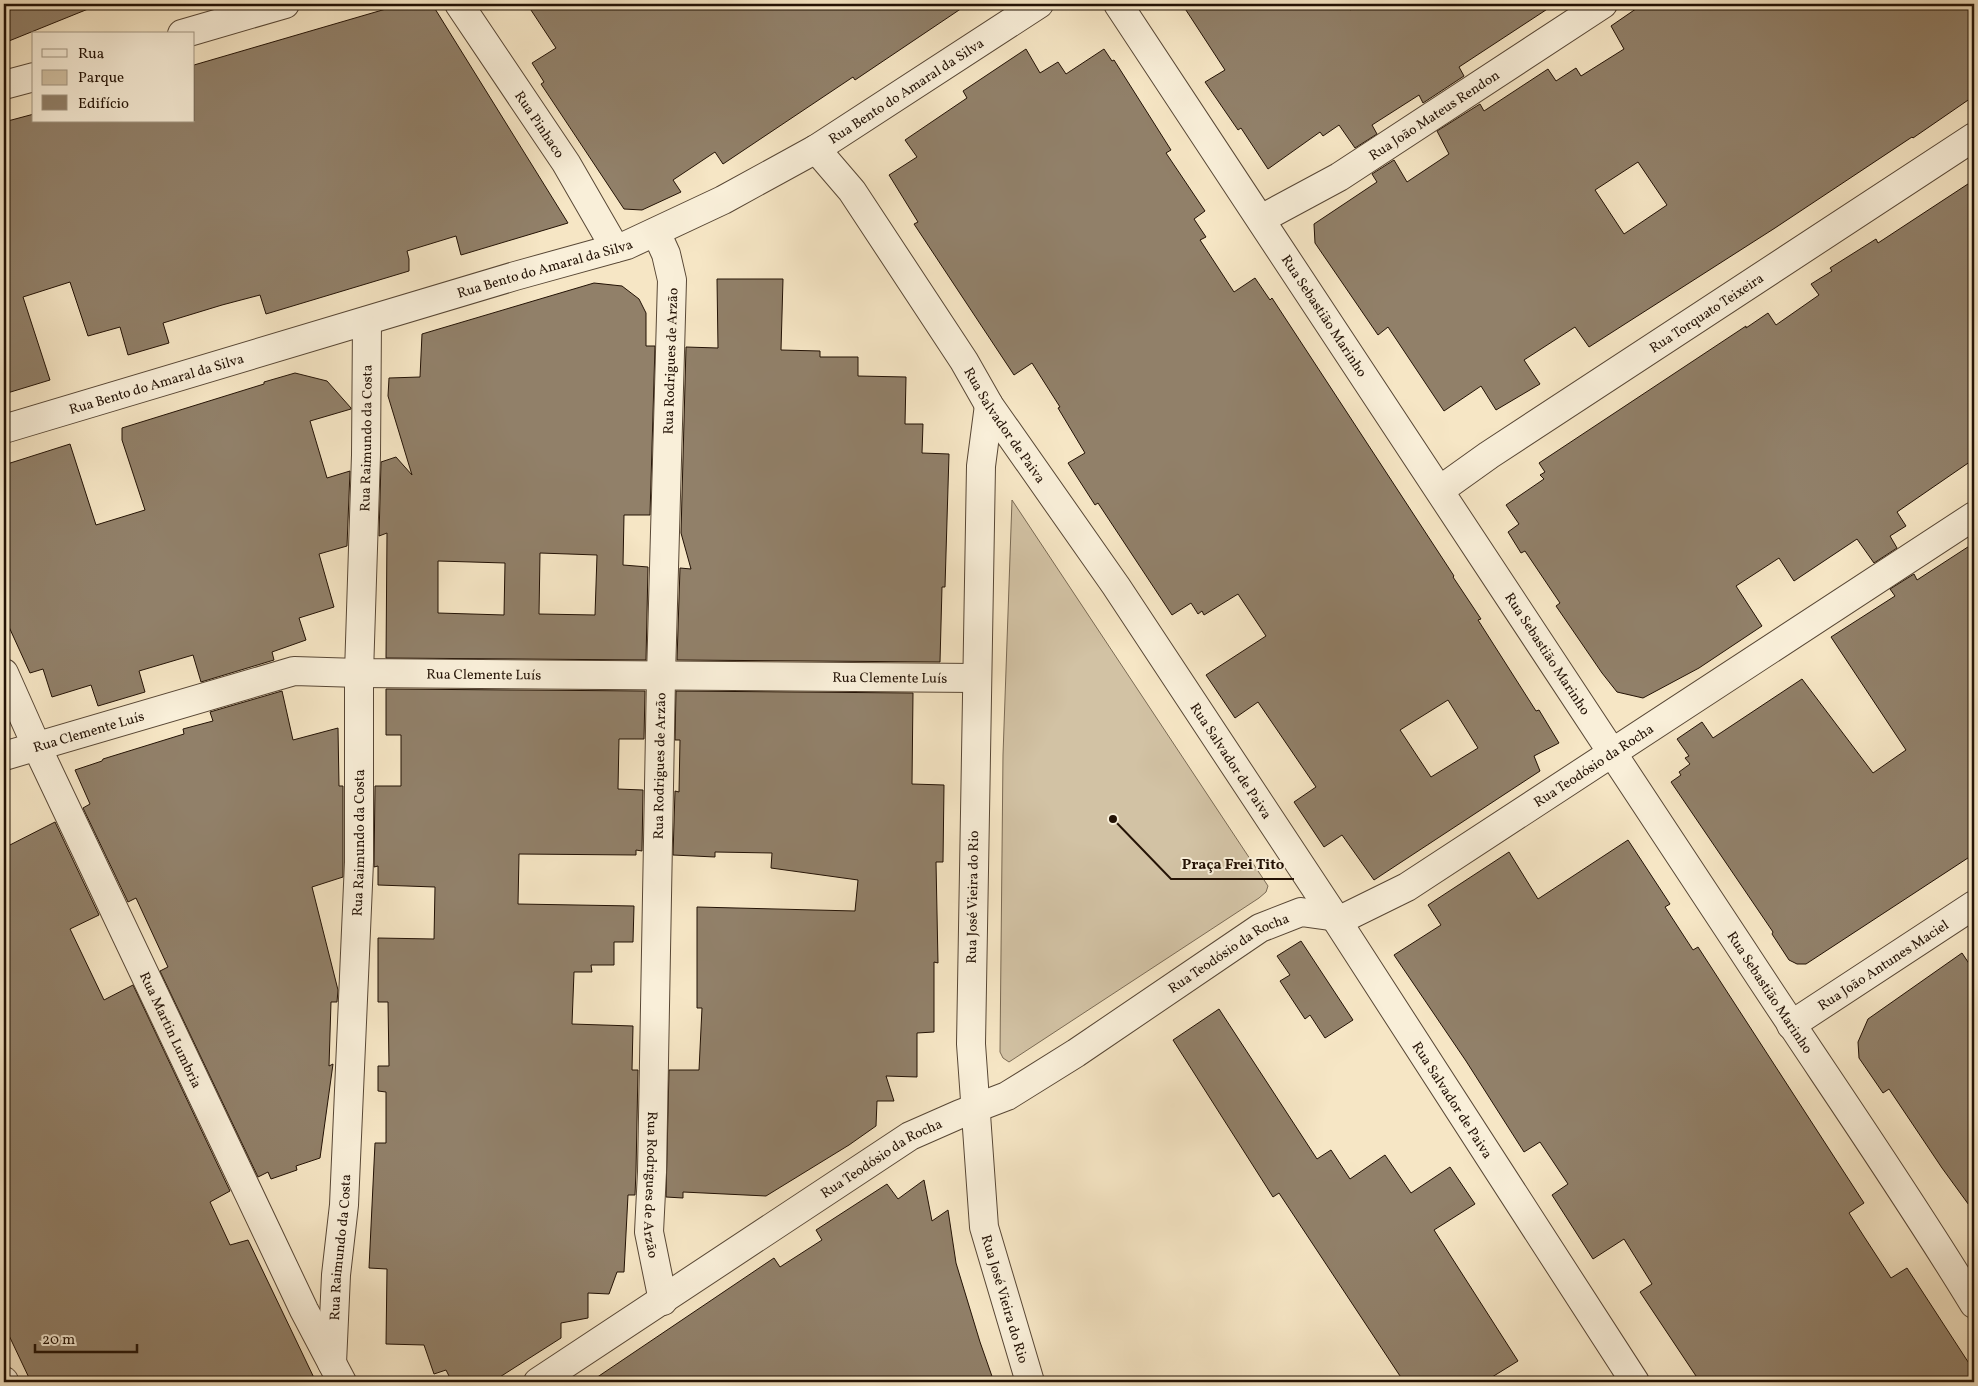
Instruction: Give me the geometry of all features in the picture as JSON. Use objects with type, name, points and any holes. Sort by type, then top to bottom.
[{"type":"street","points":[[189,32],[285,4]]},
{"type":"street","name":"Rua Pinhaco","points":[[459,4],[566,163],[615,248]]},
{"type":"street","name":"Rua Bento do Amaral da Silva","points":[[4,429],[515,276],[627,245],[723,200],[816,149],[1039,4]]},
{"type":"street","name":"Rua Sebastião Marinho","points":[[1118,4],[1613,752],[1791,1025],[1928,1228],[1974,1304]]},
{"type":"street","name":"Rua João Mateus Rendon","points":[[1261,219],[1339,177],[1603,4]]},
{"type":"street","points":[[4,85],[32,77]]},
{"type":"street","name":"Rua Torquato Teixeira","points":[[1440,490],[1490,455],[1974,137]]},
{"type":"street","name":"Rua Salvador de Paiva","points":[[816,149],[852,191],[964,361],[989,405],[1116,586],[1334,916],[1635,1382]]},
{"type":"street","name":"Rua Rodrigues de Arzão","points":[[656,232],[666,254],[672,280],[660,676],[652,1172],[649,1232],[663,1301]]},
{"type":"street","name":"Rua Raimundo da Costa","points":[[337,1373],[336,1275],[344,1205],[358,872],[359,673],[366,455],[366,321]]},
{"type":"street","name":"Rua José Vieira do Rio","points":[[989,405],[981,466],[971,1035],[984,1227],[1030,1382]]},
{"type":"street","name":"Rua Teodósio da Rocha","points":[[538,1382],[910,1136],[1007,1096],[1260,928],[1301,912],[1344,918],[1407,887],[1974,516]]},
{"type":"street","name":"Rua Clemente Luís","points":[[4,756],[36,745],[294,671],[976,678]]},
{"type":"street","name":"Rua Martin Lumbria","points":[[4,673],[36,745],[304,1310],[337,1373]]},
{"type":"street","name":"Rua João Antunes Maciel","points":[[1791,1025],[1974,905]]},
{"type":"green space","points":[[1012,500],[1268,886],[1266,892],[1259,898],[1009,1062],[1003,1058],[1000,1052],[1003,755]]},
{"type":"building","points":[[27,4],[98,5],[4,43],[4,12]]},
{"type":"building","points":[[403,4],[432,4],[568,223],[461,255],[456,236],[407,251],[409,271],[266,314],[260,295],[222,305],[163,323],[169,343],[128,355],[120,327],[88,336],[70,282],[23,297],[50,380],[4,394],[4,122],[32,115],[32,122],[195,122],[195,65]]},
{"type":"building","points":[[527,4],[968,4],[855,80],[853,77],[723,164],[715,152],[673,180],[681,192],[642,210],[624,209],[541,84],[544,82],[532,63],[556,48]]},
{"type":"building","points":[[1182,4],[1345,4],[1350,10],[1360,4],[1555,4],[1459,67],[1464,76],[1423,103],[1419,95],[1372,125],[1377,134],[1355,148],[1339,125],[1323,136],[1320,132],[1268,169],[1241,128],[1238,130],[1205,82],[1225,70]]},
{"type":"building","points":[[1643,4],[1974,4],[1974,96],[1775,228],[1589,347],[1575,327],[1524,360],[1540,384],[1496,410],[1481,386],[1444,411],[1388,327],[1378,335],[1315,243],[1314,224],[1377,182],[1372,174],[1394,160],[1407,182],[1449,154],[1437,131],[1480,104],[1484,111],[1548,69],[1556,81],[1576,68],[1581,76],[1624,49],[1611,26]],"holes":[[[1638,162],[1667,205],[1624,234],[1595,190]]]},
{"type":"building","points":[[1026,49],[1040,73],[1058,62],[1066,74],[1104,49],[1112,61],[1114,60],[1171,150],[1166,153],[1205,211],[1194,219],[1206,237],[1200,240],[1234,292],[1255,278],[1270,300],[1272,298],[1454,576],[1481,619],[1478,620],[1536,711],[1539,710],[1559,743],[1534,756],[1540,771],[1374,880],[1342,835],[1324,847],[1294,802],[1316,787],[1258,702],[1235,718],[1206,675],[1266,636],[1238,594],[1204,615],[1202,611],[1198,614],[1191,603],[1172,615],[1098,503],[1095,505],[1068,463],[1085,453],[1058,408],[1060,407],[1032,363],[1014,375],[914,224],[918,222],[889,175],[917,157],[905,140],[967,98],[963,91]],"holes":[[[1448,700],[1478,748],[1431,777],[1400,730]]]},
{"type":"building","points":[[1974,180],[1974,459],[1897,512],[1906,526],[1890,536],[1897,548],[1874,563],[1857,539],[1794,581],[1779,558],[1736,586],[1762,626],[1699,668],[1643,698],[1617,692],[1556,606],[1560,603],[1525,551],[1521,553],[1508,532],[1519,524],[1506,505],[1544,479],[1540,475],[1545,472],[1539,463],[1768,313],[1776,325],[1819,295],[1811,284],[1832,271],[1830,268],[1876,239],[1878,243]]},
{"type":"building","points":[[717,279],[783,279],[781,350],[820,351],[820,357],[858,357],[858,376],[906,377],[905,424],[923,424],[922,453],[949,454],[945,587],[942,587],[940,662],[677,660],[680,568],[691,569],[681,533],[686,347],[718,348]]},
{"type":"building","points":[[594,283],[622,286],[639,299],[646,313],[646,346],[655,346],[650,515],[624,515],[623,565],[648,567],[646,660],[386,658],[387,533],[379,536],[381,462],[396,457],[412,475],[388,396],[389,378],[420,377],[422,334]],"holes":[[[540,553],[597,555],[595,615],[539,614]],[[438,561],[505,563],[504,615],[438,613]]]},
{"type":"building","points":[[295,373],[327,381],[351,408],[310,421],[327,478],[350,471],[347,546],[319,554],[334,607],[299,618],[306,640],[272,652],[274,660],[201,682],[193,655],[139,671],[145,692],[98,706],[91,685],[52,697],[43,669],[30,673],[4,616],[4,465],[70,444],[96,525],[145,510],[122,440],[122,428]]},
{"type":"building","points":[[1974,543],[1974,854],[1806,964],[1797,964],[1789,960],[1772,934],[1773,932],[1671,782],[1681,775],[1679,772],[1690,764],[1685,758],[1689,756],[1677,739],[1702,722],[1713,738],[1802,679],[1873,773],[1906,750],[1831,637],[1895,596],[1890,589],[1914,574],[1917,580]]},
{"type":"building","points":[[386,689],[645,691],[644,739],[619,739],[618,789],[643,790],[642,851],[636,850],[636,855],[519,854],[518,904],[634,906],[633,942],[614,942],[614,965],[591,965],[592,972],[574,972],[572,1024],[633,1026],[632,1070],[638,1070],[636,1171],[635,1195],[628,1195],[624,1272],[617,1272],[609,1294],[588,1293],[588,1318],[561,1323],[561,1338],[492,1382],[452,1382],[446,1370],[434,1374],[424,1345],[386,1344],[387,1269],[369,1268],[375,1143],[386,1143],[386,1092],[378,1091],[378,1066],[389,1066],[388,1002],[378,1002],[378,938],[434,939],[435,887],[378,885],[378,866],[374,867],[375,786],[401,786],[401,735],[386,735]]},
{"type":"building","points":[[282,691],[293,740],[338,728],[339,786],[343,786],[343,877],[312,887],[338,990],[337,1002],[331,1002],[329,1066],[333,1064],[320,1158],[296,1166],[297,1170],[271,1179],[268,1172],[258,1177],[160,971],[168,967],[136,898],[128,902],[83,808],[90,804],[75,770],[103,759],[184,734],[183,729],[213,721],[210,712]]},
{"type":"building","points":[[676,691],[913,693],[912,784],[944,785],[943,862],[936,862],[938,963],[934,962],[934,1032],[917,1033],[917,1077],[886,1076],[894,1101],[877,1101],[876,1126],[849,1145],[766,1196],[683,1192],[683,1198],[666,1197],[669,1070],[699,1070],[702,1008],[697,1008],[697,907],[855,911],[858,880],[771,868],[772,853],[715,852],[715,857],[673,855],[675,791],[679,792],[680,740],[675,740]]},
{"type":"building","points":[[55,822],[99,915],[70,929],[104,1000],[133,985],[230,1191],[210,1202],[230,1245],[248,1240],[316,1382],[31,1382],[4,1325],[4,848]]},
{"type":"building","points":[[1628,840],[1670,904],[1665,907],[1693,950],[1698,947],[1864,1203],[1849,1213],[1863,1235],[1891,1278],[1907,1268],[1974,1371],[1974,1382],[1700,1382],[1640,1292],[1652,1284],[1624,1239],[1593,1259],[1552,1195],[1568,1184],[1540,1142],[1524,1152],[1466,1061],[1394,955],[1441,925],[1428,905],[1509,852],[1538,899]]},
{"type":"building","points":[[1301,941],[1353,1020],[1325,1038],[1310,1015],[1305,1019],[1280,981],[1290,975],[1277,956]]},
{"type":"building","points":[[1962,953],[1974,971],[1974,1212],[1889,1089],[1883,1093],[1859,1058],[1858,1042],[1868,1019]]},
{"type":"building","points":[[1219,1009],[1317,1159],[1331,1150],[1350,1179],[1385,1155],[1411,1193],[1450,1167],[1475,1204],[1434,1230],[1518,1361],[1484,1382],[1404,1382],[1279,1193],[1273,1197],[1173,1040]]},
{"type":"building","points":[[924,1180],[932,1221],[948,1210],[956,1263],[994,1382],[590,1382],[774,1258],[780,1267],[822,1240],[816,1230],[887,1184],[898,1199]]},
{"type":"place","name":"Praça Frei Tito","points":[[1113,819]]}]
